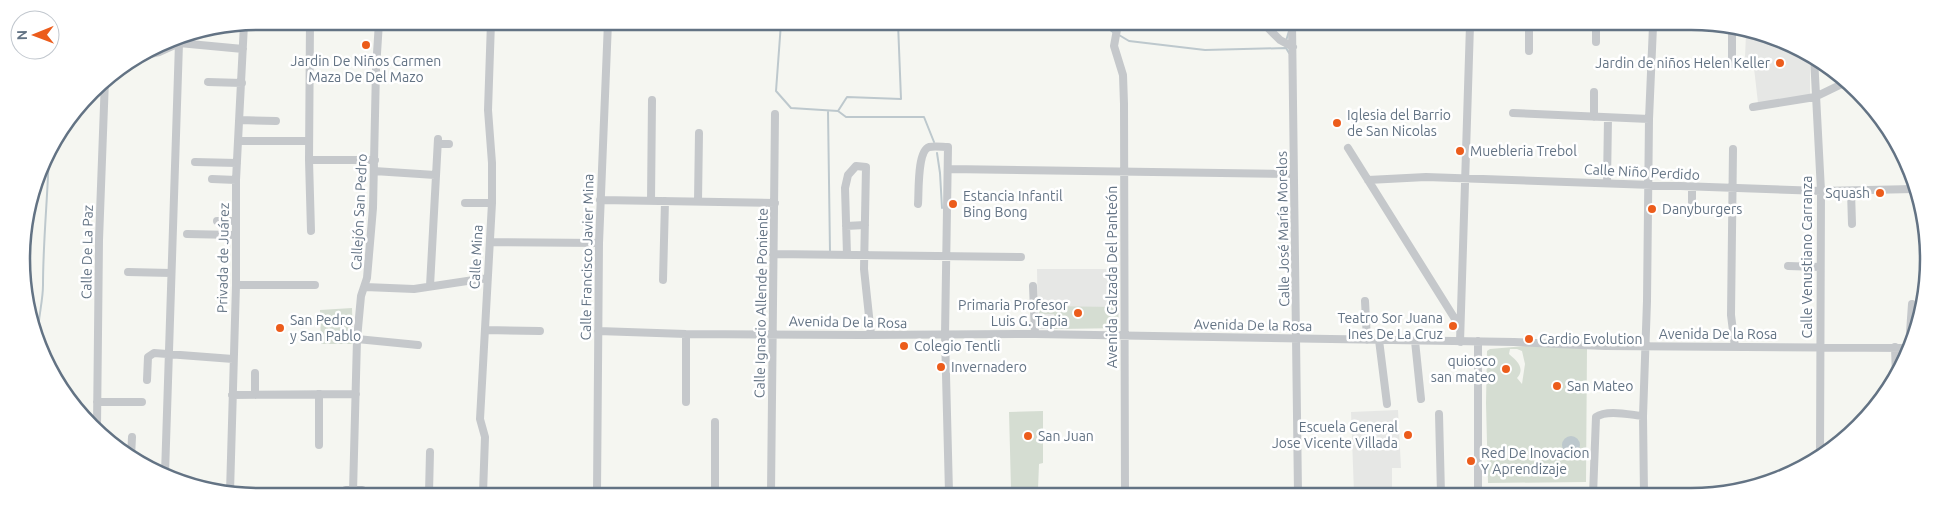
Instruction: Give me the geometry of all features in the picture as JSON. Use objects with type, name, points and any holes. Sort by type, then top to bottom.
[{"type":"street","name":"Privada de Juárez","points":[[230,486],[236,285],[236,180],[244,30]]},
{"type":"street","points":[[310,30],[309,160],[311,231]]},
{"type":"street","name":"Callejón San Pedro","points":[[353,488],[357,339],[361,296],[365,287],[373,208],[378,30]]},
{"type":"street","name":"Calle Mina","points":[[483,488],[485,437],[480,419],[492,203],[492,163],[488,110],[491,30]]},
{"type":"street","name":"Calle Francisco Javier Mina","points":[[597,488],[599,243],[608,30]]},
{"type":"street","name":"Avenida Calzada Del Panteón","points":[[1117,30],[1114,41],[1123,75],[1124,94],[1125,488]]},
{"type":"street","points":[[1270,30],[1280,40],[1293,47]]},
{"type":"street","name":"Calle José María Morelos","points":[[1292,30],[1298,488]]},
{"type":"street","points":[[1460,342],[1470,30]]},
{"type":"street","points":[[1529,30],[1529,51]]},
{"type":"street","points":[[1596,30],[1596,42]]},
{"type":"street","points":[[1644,488],[1643,416],[1649,119],[1653,30]]},
{"type":"street","points":[[1732,33],[1732,64]]},
{"type":"street","points":[[182,43],[243,48]]},
{"type":"street","points":[[165,468],[179,44]]},
{"type":"street","name":"Calle Venustiano Carranza","points":[[1814,67],[1821,191],[1820,448]]},
{"type":"street","points":[[208,82],[242,83]]},
{"type":"street","points":[[1753,107],[1816,97],[1840,85]]},
{"type":"street","name":"Calle De La Paz","points":[[96,420],[99,240],[105,90]]},
{"type":"street","points":[[1594,92],[1594,116]]},
{"type":"street","points":[[651,201],[652,100]]},
{"type":"street","points":[[1513,113],[1649,119]]},
{"type":"street","name":"Calle Ignacio Allende Poniente","points":[[771,488],[771,334],[775,203],[775,114]]},
{"type":"street","points":[[1607,183],[1608,118]]},
{"type":"street","points":[[239,120],[276,121]]},
{"type":"street","points":[[698,201],[699,133]]},
{"type":"street","points":[[238,141],[309,141]]},
{"type":"street","points":[[430,286],[438,141],[449,144]]},
{"type":"street","points":[[918,204],[921,161],[926,148],[948,147],[944,335],[948,488]]},
{"type":"street","points":[[1348,148],[1460,327]]},
{"type":"street","points":[[1733,149],[1731,315],[1735,347]]},
{"type":"street","points":[[309,160],[375,160]]},
{"type":"street","points":[[195,162],[237,162]]},
{"type":"street","points":[[847,255],[845,188],[848,175],[856,166],[866,167],[864,256],[865,288],[871,335]]},
{"type":"street","points":[[949,169],[1294,174]]},
{"type":"street","points":[[374,171],[436,175]]},
{"type":"street","name":"Calle Niño Perdido","points":[[1368,180],[1426,177],[1648,184],[1733,189],[1821,191],[1909,189]]},
{"type":"street","points":[[212,179],[236,180]]},
{"type":"street","points":[[1692,187],[1692,212]]},
{"type":"street","points":[[1851,191],[1852,224]]},
{"type":"street","points":[[600,200],[775,203]]},
{"type":"street","points":[[663,280],[665,201]]},
{"type":"street","points":[[465,203],[492,203]]},
{"type":"street","points":[[217,221],[236,221]]},
{"type":"street","points":[[846,226],[865,225]]},
{"type":"street","points":[[187,234],[235,235]]},
{"type":"street","points":[[490,242],[599,243]]},
{"type":"street","points":[[773,254],[1021,257]]},
{"type":"street","points":[[1788,266],[1820,267]]},
{"type":"street","points":[[128,272],[171,273]]},
{"type":"street","points":[[365,287],[414,289],[487,278]]},
{"type":"street","points":[[236,285],[315,285]]},
{"type":"street","points":[[1033,286],[1035,334]]},
{"type":"street","points":[[1366,301],[1366,340]]},
{"type":"street","points":[[1910,326],[1912,304]]},
{"type":"street","points":[[485,330],[540,331]]},
{"type":"street","name":"Avenida De la Rosa","points":[[598,331],[686,334],[1035,334],[1478,341],[1645,346],[1903,347]]},
{"type":"street","points":[[686,334],[686,402]]},
{"type":"street","points":[[357,339],[418,345]]},
{"type":"street","points":[[1378,340],[1387,404]]},
{"type":"street","points":[[1414,341],[1421,398]]},
{"type":"street","points":[[1478,341],[1478,488]]},
{"type":"street","points":[[1895,347],[1895,361]]},
{"type":"street","points":[[147,380],[148,357],[150,354],[233,359]]},
{"type":"street","points":[[255,373],[255,395]]},
{"type":"street","points":[[232,394],[356,394]]},
{"type":"street","points":[[319,394],[319,445]]},
{"type":"street","points":[[97,402],[142,402]]},
{"type":"street","points":[[1439,414],[1441,488]]},
{"type":"street","points":[[1593,488],[1596,417],[1607,414],[1643,416]]},
{"type":"street","points":[[715,422],[715,488]]},
{"type":"street","points":[[131,449],[132,437]]},
{"type":"street","points":[[429,488],[430,452]]},
{"type":"shaded area","name":"Jardin de niños Helen Keller","points":[[1746,37],[1779,47],[1806,61],[1810,64],[1810,96],[1758,103],[1754,68],[1745,58]]},
{"type":"shaded area","name":"Primaria Profesor Luis G. Tapia","points":[[1037,269],[1119,269],[1119,328],[1038,329]]},
{"type":"shaded area","points":[[1039,306],[1118,307],[1118,328],[1054,329],[1054,314],[1039,314]]},
{"type":"shaded area","points":[[352,308],[353,344],[321,344],[320,310]]},
{"type":"shaded area","points":[[1525,346],[1587,348],[1586,482],[1488,483],[1486,403],[1487,351],[1490,349]],"holes":[[[1510,349],[1522,351],[1525,364],[1522,384],[1517,378],[1521,371],[1519,364],[1509,354]]]},
{"type":"shaded area","points":[[1398,410],[1401,468],[1392,468],[1392,488],[1354,488],[1351,412]]},
{"type":"shaded area","points":[[1043,411],[1043,463],[1039,464],[1038,488],[1011,488],[1009,412]]},
{"type":"shaded area","points":[[1571,436],[1577,439],[1580,445],[1577,451],[1571,454],[1565,451],[1562,445],[1565,439]]},
{"type":"waterway","points":[[780,30],[776,91],[791,108],[838,111],[846,117],[924,117],[934,142]]},
{"type":"waterway","points":[[838,111],[847,97],[901,99],[898,30]]},
{"type":"waterway","points":[[1286,41],[1289,31]]},
{"type":"waterway","points":[[1119,35],[1129,41],[1205,50],[1286,48],[1289,53]]},
{"type":"waterway","points":[[828,111],[830,252]]},
{"type":"waterway","points":[[937,153],[942,208]]},
{"type":"waterway","points":[[39,321],[43,292],[48,169]]},
{"type":"place","name":"Jardin De Niños Carmen Maza De Del Mazo","points":[[366,45]]},
{"type":"place","name":"Jardin de niños Helen Keller","points":[[1780,63]]},
{"type":"place","name":"Iglesia del Barrio de San Nicolas","points":[[1337,123]]},
{"type":"place","name":"Muebleria Trebol","points":[[1460,151]]},
{"type":"place","name":"Squash","points":[[1880,193]]},
{"type":"place","name":"Estancia Infantil Bing Bong","points":[[953,204]]},
{"type":"place","name":"Danyburgers","points":[[1652,209]]},
{"type":"place","name":"Primaria Profesor Luis G. Tapia","points":[[1078,313]]},
{"type":"place","name":"Teatro Sor Juana Ines De La Cruz","points":[[1453,326]]},
{"type":"place","name":"San Pedro y San Pablo","points":[[280,328]]},
{"type":"place","name":"Cardio Evolution","points":[[1529,339]]},
{"type":"place","name":"Colegio Tentli","points":[[904,346]]},
{"type":"place","name":"Invernadero","points":[[941,367]]},
{"type":"place","name":"quiosco san mateo","points":[[1506,369]]},
{"type":"place","name":"San Mateo","points":[[1557,386]]},
{"type":"place","name":"Escuela General Jose Vicente Villada","points":[[1408,435]]},
{"type":"place","name":"San Juan","points":[[1028,436]]},
{"type":"place","name":"Red De Inovacion Y Aprendizaje","points":[[1471,461]]}]
